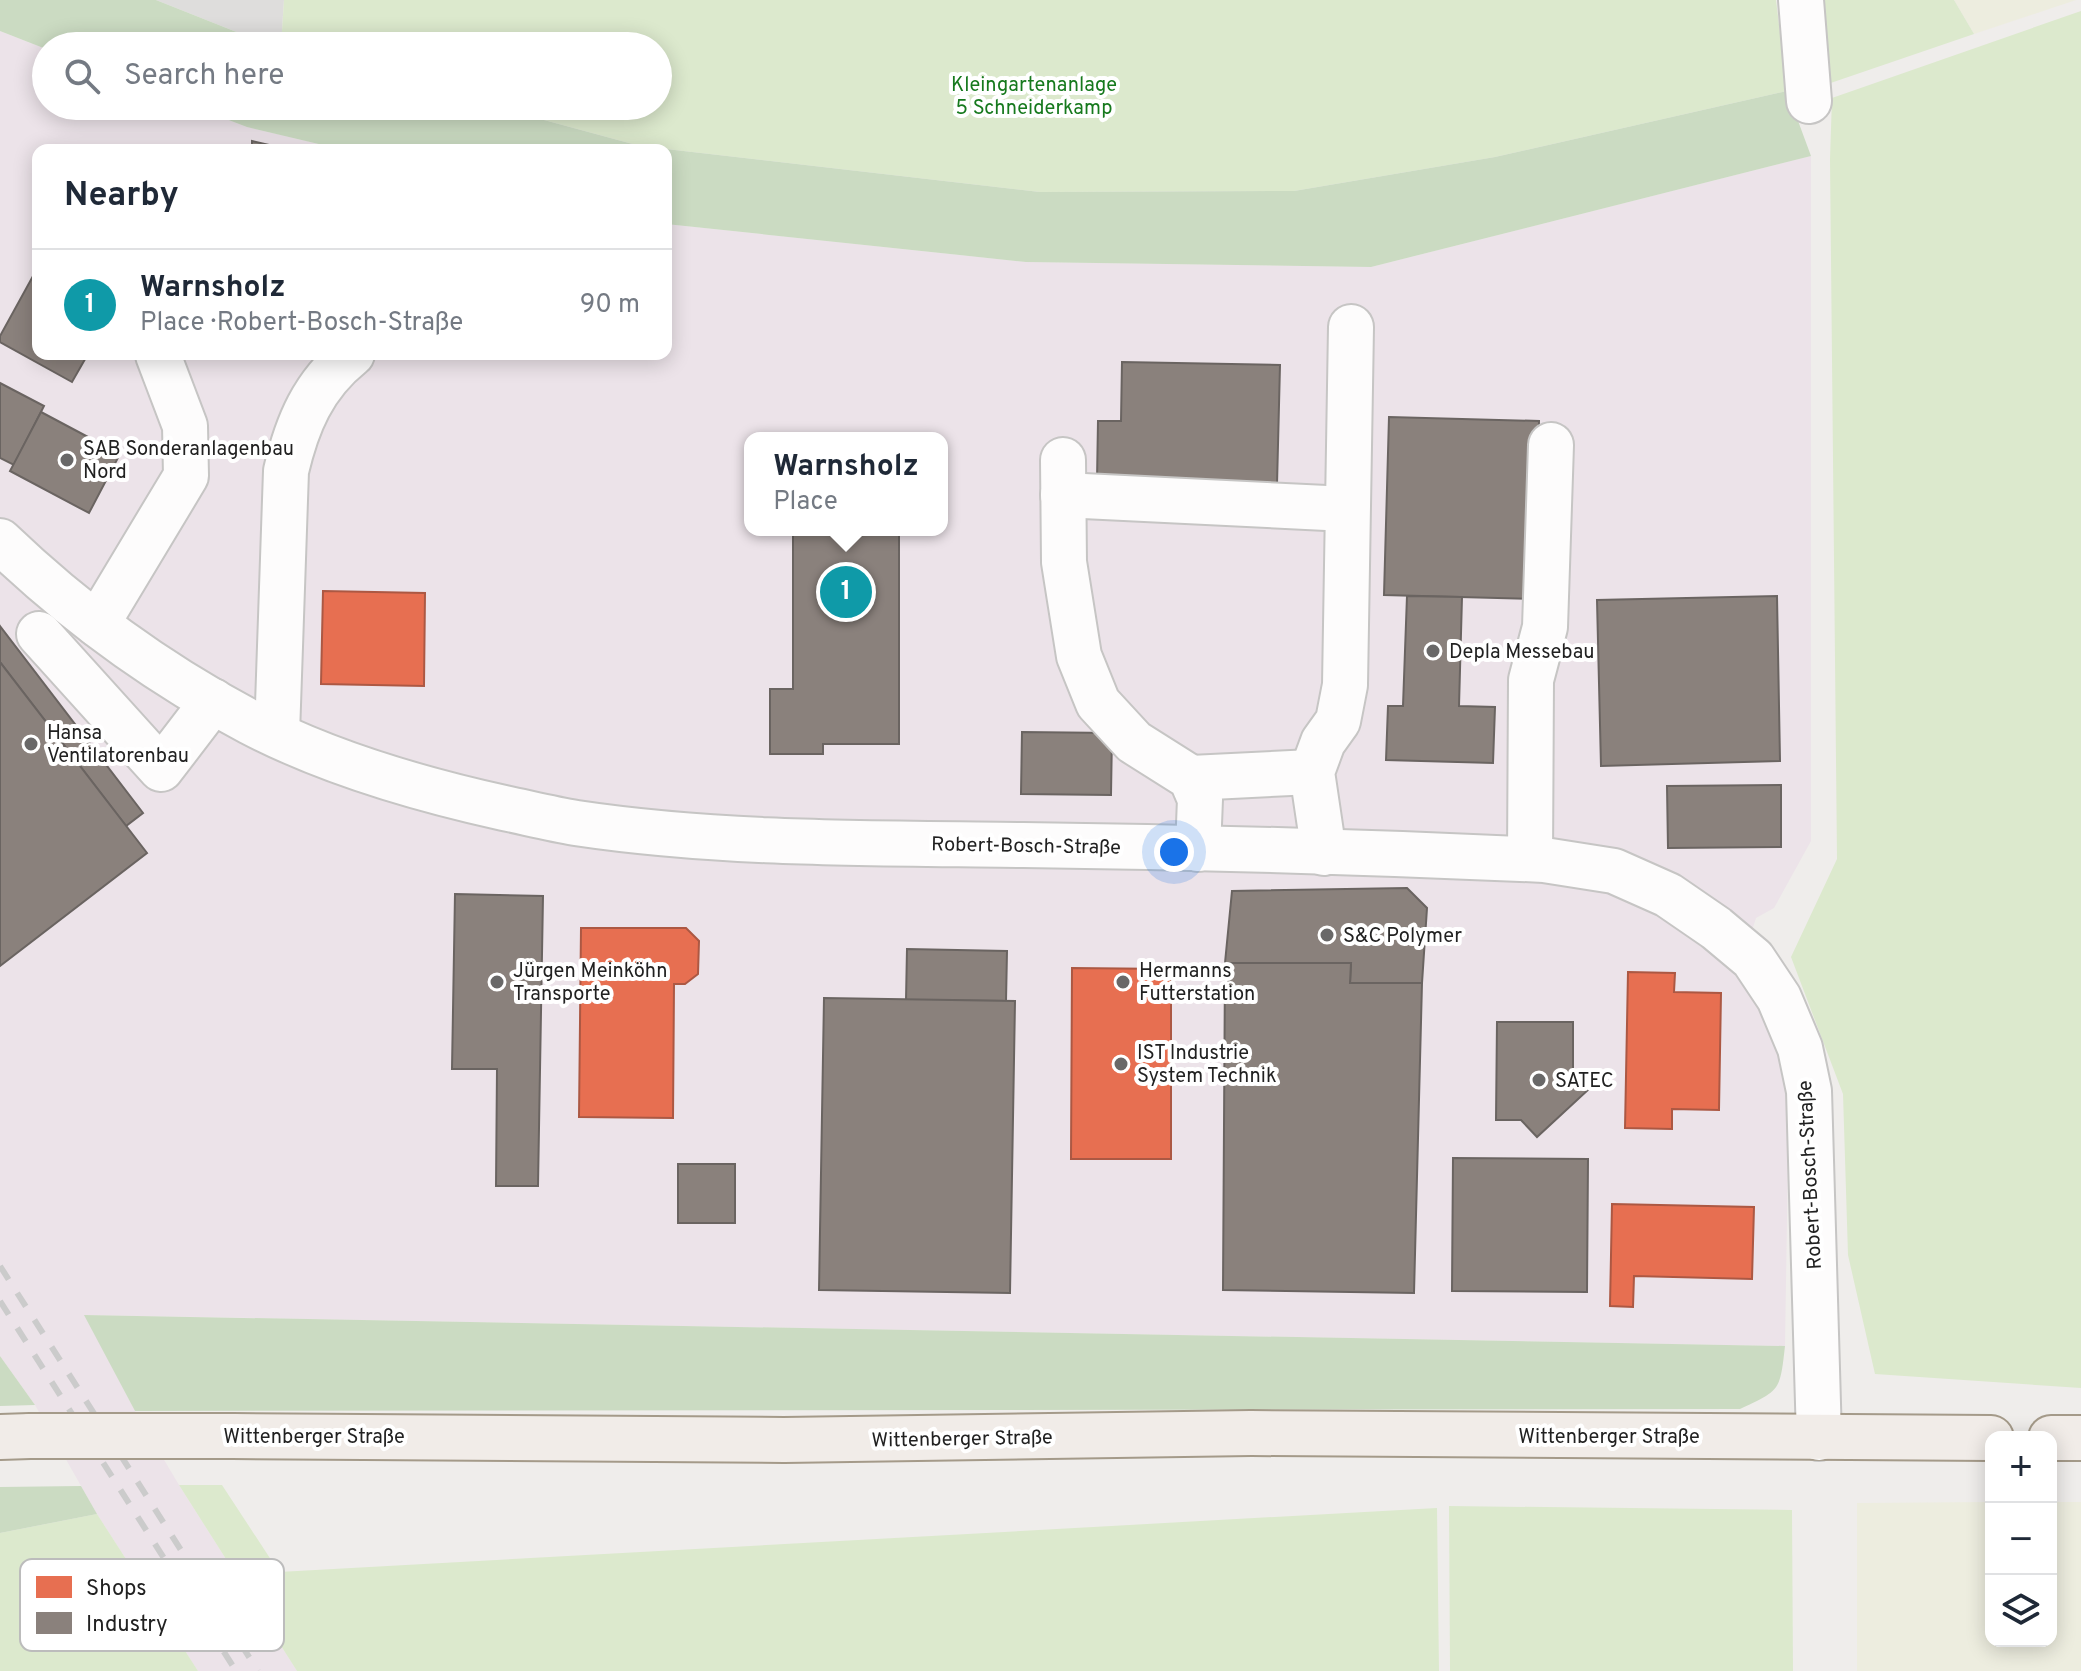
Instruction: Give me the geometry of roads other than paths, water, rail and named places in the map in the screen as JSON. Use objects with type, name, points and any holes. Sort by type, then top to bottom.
[{"type":"main road","name":"Wittenberger Straße","points":[[15,1436],[784,1440],[1251,1433],[1985,1438]]},
{"type":"main road","points":[[2057,1438],[2081,1438]]},
{"type":"street","points":[[1801,0],[1809,101]]},
{"type":"street","points":[[1324,853],[1312,772],[1323,742],[1338,721],[1345,685],[1351,327]]},
{"type":"street","points":[[97,624],[186,476],[185,426],[160,360]]},
{"type":"street","points":[[277,734],[286,471],[296,431],[317,391],[344,360]]},
{"type":"street","points":[[1530,859],[1531,680],[1545,627],[1551,445]]},
{"type":"street","points":[[1198,849],[1200,799],[1191,778],[1134,742],[1098,703],[1079,656],[1064,562],[1063,477],[1347,509]]},
{"type":"street","name":"Robert-Bosch-Straße","points":[[0,541],[97,624],[168,675],[213,701],[331,757],[399,781],[474,801],[588,825],[771,841],[1530,859],[1614,871],[1668,895],[1716,928],[1753,959],[1779,998],[1800,1048],[1809,1091],[1819,1438]]},
{"type":"street","points":[[39,634],[161,769],[213,701]]},
{"type":"street","points":[[1191,778],[1312,772]]},
{"type":"railway","points":[[0,1266],[187,1559]]},
{"type":"railway","points":[[0,1301],[165,1559]]},
{"type":"railway","points":[[223,1651],[236,1671]]},
{"type":"railway","points":[[245,1651],[258,1671]]},
{"type":"place","name":"SAB Sonderanlagenbau Nord","points":[[67,460]]},
{"type":"place","name":"Warnsholz","points":[[846,592]]},
{"type":"place","name":"Depla Messebau","points":[[1433,651]]},
{"type":"place","name":"Hansa Ventilatorenbau","points":[[31,744]]},
{"type":"place","name":"S&C Polymer","points":[[1327,935]]},
{"type":"place","name":"Jürgen Meinköhn Transporte","points":[[497,982]]},
{"type":"place","name":"Hermanns Futterstation","points":[[1123,982]]},
{"type":"place","name":"IST Industrie System Technik","points":[[1121,1064]]},
{"type":"place","name":"SATEC","points":[[1539,1080]]},
{"type":"park label","name":"Kleingartenanlage 5 Schneiderkamp","points":[[1034,96]]}]
